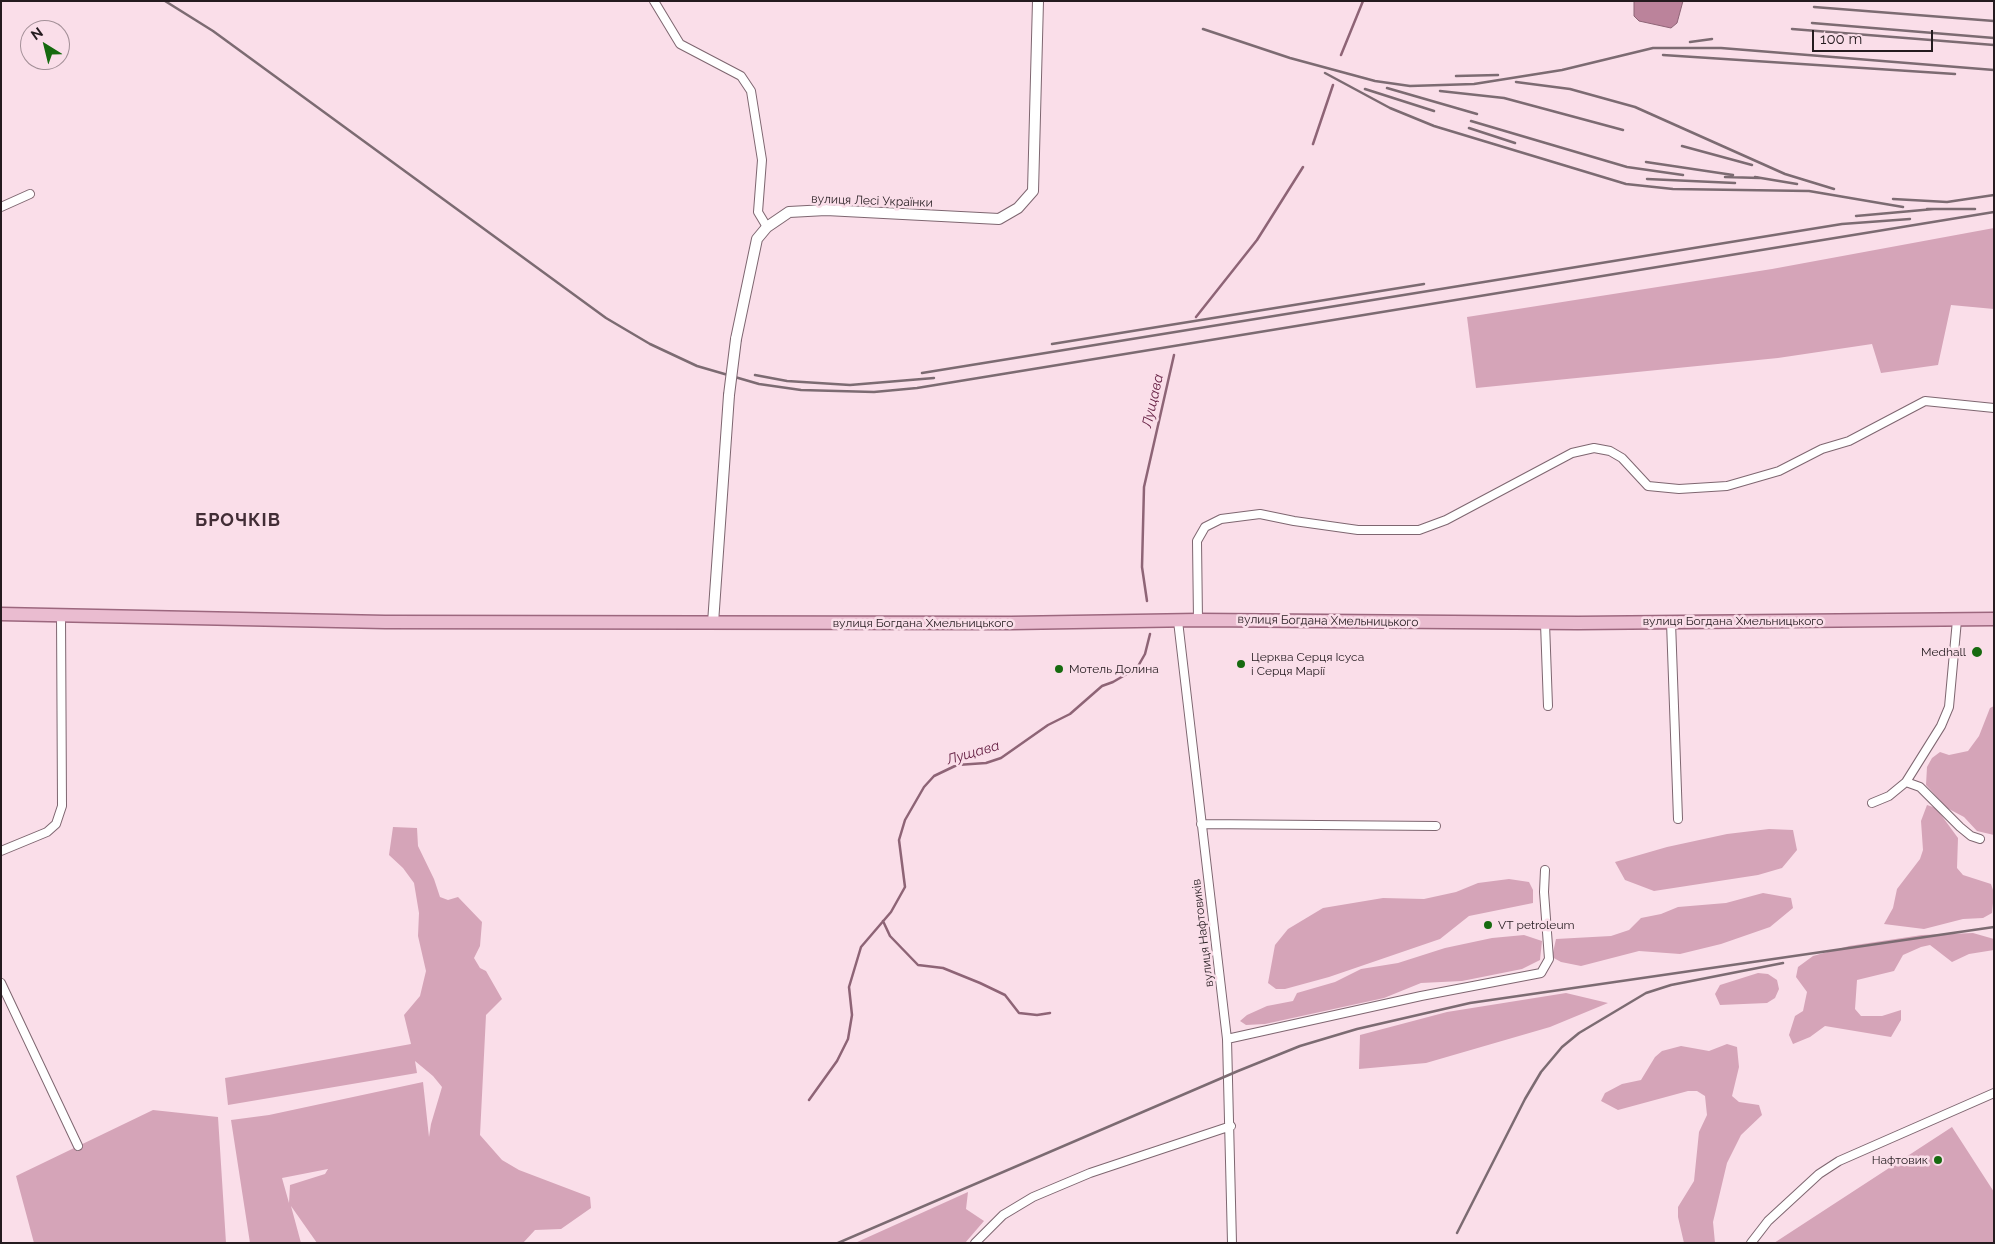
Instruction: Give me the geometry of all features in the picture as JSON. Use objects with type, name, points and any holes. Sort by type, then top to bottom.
[{"type":"main road","name":"вулиця Богдана Хмельницького","points":[[1,614],[385,622],[661,623],[1198,620],[1671,622],[1994,619]]},
{"type":"street","points":[[654,1],[680,44],[741,76],[751,91],[762,160],[758,212],[767,226]]},
{"type":"street","name":"вулиця Лесі Українки","points":[[713,623],[729,395],[736,339],[758,239],[767,226],[788,212],[826,210],[999,219],[1018,208],[1033,191],[1038,1]]},
{"type":"street","points":[[1,207],[30,194]]},
{"type":"street","points":[[1198,620],[1197,541],[1205,527],[1221,519],[1260,514],[1358,530],[1419,530],[1446,520],[1572,453],[1594,448],[1610,451],[1622,458],[1648,486],[1679,489],[1727,486],[1779,472],[1822,449],[1849,441],[1925,401],[1994,408]]},
{"type":"street","points":[[1,851],[47,832],[56,824],[62,806],[61,615]]},
{"type":"street","points":[[1872,803],[1889,796],[1906,782],[1941,726],[1949,707],[1957,620]]},
{"type":"street","name":"вулиця Нафтовиків","points":[[1178,621],[1227,1040],[1231,1126],[1232,1243]]},
{"type":"street","points":[[1545,622],[1548,706]]},
{"type":"street","points":[[1671,622],[1678,819]]},
{"type":"street","points":[[1906,782],[1920,787],[1960,827],[1971,836],[1980,838]]},
{"type":"street","points":[[1201,824],[1436,826]]},
{"type":"street","points":[[1227,1040],[1421,996],[1541,973],[1549,959],[1544,892],[1545,870]]},
{"type":"street","points":[[1,984],[78,1146]]},
{"type":"street","points":[[1751,1243],[1768,1221],[1819,1174],[1832,1165],[1994,1093]]},
{"type":"street","points":[[975,1243],[1002,1215],[1033,1197],[1099,1170],[1231,1126]]},
{"type":"shaded area","points":[[1634,1],[1683,1],[1677,23],[1671,28],[1639,21],[1634,16]]},
{"type":"shaded area","points":[[1994,228],[1994,309],[1951,305],[1938,365],[1881,373],[1872,344],[1778,358],[1476,388],[1467,317],[1772,269]]},
{"type":"shaded area","points":[[1994,706],[1994,835],[1977,831],[1964,817],[1947,808],[1926,785],[1927,767],[1932,758],[1940,752],[1949,755],[1968,751],[1979,736],[1990,708]]},
{"type":"shaded area","points":[[1927,805],[1936,808],[1958,838],[1957,868],[1963,875],[1991,884],[1994,893],[1992,913],[1983,918],[1963,919],[1924,929],[1884,924],[1893,908],[1897,889],[1920,859],[1923,850],[1921,821]]},
{"type":"shaded area","points":[[393,827],[417,828],[418,846],[434,879],[440,897],[448,900],[458,897],[482,922],[480,946],[474,958],[480,968],[486,971],[502,999],[486,1015],[480,1135],[502,1160],[519,1170],[590,1197],[591,1208],[561,1229],[535,1230],[523,1243],[317,1243],[291,1206],[301,1243],[250,1243],[231,1120],[269,1115],[423,1082],[429,1137],[442,1087],[433,1076],[415,1061],[417,1073],[228,1105],[225,1078],[411,1044],[404,1015],[420,996],[426,971],[418,936],[419,913],[414,883],[403,868],[389,855]],"holes":[[[328,1169],[325,1174],[290,1185],[289,1203],[282,1178]]]},
{"type":"shaded area","points":[[1769,829],[1793,830],[1797,850],[1782,868],[1758,875],[1654,891],[1625,880],[1615,862],[1667,847],[1727,834]]},
{"type":"shaded area","points":[[1509,879],[1529,882],[1533,890],[1533,903],[1469,916],[1440,939],[1329,977],[1285,989],[1276,989],[1268,983],[1275,945],[1288,929],[1323,908],[1383,898],[1424,899],[1456,892],[1478,883]]},
{"type":"shaded area","points":[[1763,893],[1791,898],[1793,908],[1770,927],[1721,944],[1680,954],[1639,951],[1581,966],[1561,962],[1552,957],[1556,939],[1611,936],[1629,930],[1641,918],[1661,914],[1678,907],[1726,903]]},
{"type":"shaded area","points":[[1973,933],[1994,939],[1994,950],[1969,954],[1952,962],[1930,945],[1903,955],[1894,971],[1857,980],[1855,1009],[1861,1016],[1882,1016],[1901,1010],[1901,1020],[1891,1037],[1825,1026],[1810,1037],[1793,1044],[1789,1035],[1795,1016],[1803,1011],[1807,992],[1796,977],[1798,967],[1813,956],[1849,946],[1922,935]]},
{"type":"shaded area","points":[[1524,935],[1542,941],[1540,960],[1522,969],[1462,981],[1421,983],[1384,998],[1265,1024],[1246,1025],[1240,1021],[1247,1015],[1267,1006],[1293,1001],[1297,993],[1335,982],[1361,969],[1398,963],[1445,948],[1492,938]]},
{"type":"shaded area","points":[[1758,973],[1768,974],[1777,980],[1779,989],[1775,998],[1767,1003],[1720,1005],[1715,994],[1720,985]]},
{"type":"shaded area","points":[[1566,993],[1608,1003],[1550,1027],[1426,1063],[1359,1069],[1360,1035],[1447,1012]]},
{"type":"shaded area","points":[[1727,1044],[1737,1047],[1739,1067],[1732,1096],[1739,1102],[1759,1105],[1762,1115],[1741,1135],[1727,1163],[1713,1222],[1715,1243],[1684,1243],[1678,1217],[1678,1207],[1694,1181],[1699,1132],[1707,1115],[1705,1096],[1697,1091],[1688,1091],[1618,1110],[1601,1101],[1605,1093],[1622,1084],[1641,1080],[1655,1057],[1662,1051],[1681,1046],[1709,1051]]},
{"type":"shaded area","points":[[153,1110],[218,1117],[226,1243],[34,1243],[16,1176]]},
{"type":"shaded area","name":"Нафтовик","points":[[1952,1127],[1994,1192],[1994,1243],[1774,1243]]},
{"type":"shaded area","points":[[968,1192],[966,1209],[984,1221],[965,1243],[855,1243]]},
{"type":"waterway","name":"Лущава","points":[[1341,55],[1363,1]]},
{"type":"waterway","name":"Лущава","points":[[1313,144],[1333,85]]},
{"type":"waterway","name":"Лущава","points":[[1196,317],[1257,240],[1303,167]]},
{"type":"waterway","name":"Лущава","points":[[1147,601],[1142,567],[1144,487],[1174,355]]},
{"type":"waterway","name":"Лущава","points":[[809,1100],[837,1061],[848,1039],[852,1015],[849,987],[861,947],[891,912],[905,887],[899,840],[905,820],[924,787],[934,776],[957,765],[986,763],[1001,758],[1048,725],[1070,714],[1102,686],[1137,668],[1145,654],[1150,634]]},
{"type":"waterway","points":[[883,921],[890,936],[918,965],[943,968],[980,983],[1005,995],[1019,1013],[1037,1015],[1050,1013]]},
{"type":"railway","points":[[165,1],[213,31],[606,318],[650,344],[697,366],[759,384],[801,390],[874,392],[917,388],[1994,212]]},
{"type":"railway","points":[[1814,7],[1994,21]]},
{"type":"railway","points":[[1812,23],[1994,38]]},
{"type":"railway","points":[[1203,29],[1290,58],[1375,81],[1410,86],[1474,84],[1562,70],[1653,48],[1721,48],[1994,70]]},
{"type":"railway","points":[[1792,29],[1994,45]]},
{"type":"railway","points":[[1690,42],[1712,39]]},
{"type":"railway","points":[[1663,55],[1955,74]]},
{"type":"railway","points":[[1325,73],[1390,108],[1434,126],[1626,184],[1673,189],[1809,191],[1903,207]]},
{"type":"railway","points":[[1456,76],[1498,75]]},
{"type":"railway","points":[[1516,82],[1570,89],[1635,107],[1785,174],[1834,189]]},
{"type":"railway","points":[[1387,88],[1477,114]]},
{"type":"railway","points":[[1365,89],[1434,111]]},
{"type":"railway","points":[[1440,91],[1504,98],[1623,130]]},
{"type":"railway","points":[[1471,121],[1627,167],[1683,175]]},
{"type":"railway","points":[[1469,128],[1515,143]]},
{"type":"railway","points":[[1682,146],[1752,165]]},
{"type":"railway","points":[[1646,162],[1733,175]]},
{"type":"railway","points":[[1725,177],[1760,178]]},
{"type":"railway","points":[[1755,177],[1797,184]]},
{"type":"railway","points":[[1647,179],[1735,183]]},
{"type":"railway","points":[[1893,199],[1947,202],[1994,195]]},
{"type":"railway","points":[[1927,209],[1975,209]]},
{"type":"railway","points":[[1856,216],[1934,209]]},
{"type":"railway","points":[[922,373],[1842,224],[1910,219]]},
{"type":"railway","points":[[1052,344],[1424,284]]},
{"type":"railway","points":[[755,375],[787,381],[850,385],[934,378]]},
{"type":"railway","points":[[838,1243],[1238,1071],[1300,1046],[1357,1029],[1470,1003],[1994,927]]},
{"type":"railway","points":[[1457,1233],[1525,1099],[1541,1072],[1562,1047],[1579,1033],[1646,993],[1671,985],[1783,963]]},
{"type":"place","name":"Medhall","points":[[1977,652]]},
{"type":"place","name":"Церква Серця Ісуса і Серця Марії","points":[[1241,664]]},
{"type":"place","name":"Мотель Долина","points":[[1059,669]]},
{"type":"place","name":"VT petroleum","points":[[1488,925]]},
{"type":"place","name":"Нафтовик","points":[[1938,1160]]},
{"type":"district","name":"БРОЧКІВ","points":[[238,521]]}]
